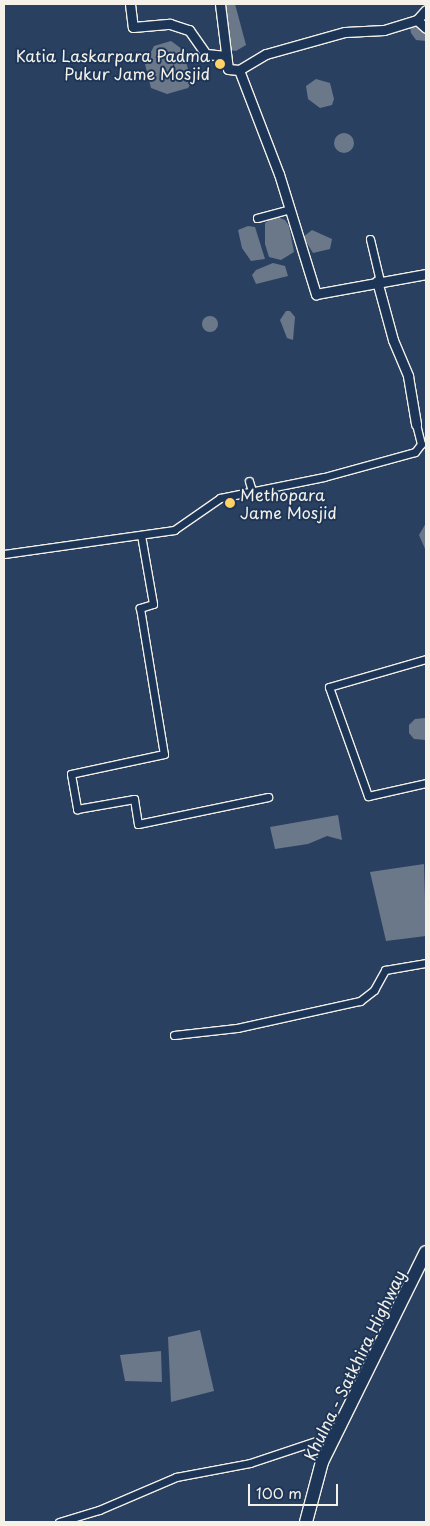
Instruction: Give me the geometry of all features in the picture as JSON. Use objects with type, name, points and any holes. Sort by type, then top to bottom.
[{"type":"highway","name":"Khulna - Satkhira Highway","points":[[306,1522],[322,1462],[426,1252]]},
{"type":"street","points":[[130,4],[133,27],[170,24],[189,30],[206,54],[226,56]]},
{"type":"street","points":[[220,4],[228,69],[239,70],[266,54],[345,32],[384,30],[417,20],[426,10]]},
{"type":"street","points":[[417,20],[426,28]]},
{"type":"street","points":[[239,70],[290,210],[316,294],[378,281],[426,274]]},
{"type":"street","points":[[257,218],[290,210]]},
{"type":"street","points":[[370,239],[378,281],[393,340],[408,376],[421,444],[415,452]]},
{"type":"street","points":[[4,554],[141,535],[182,527],[220,498],[324,477],[426,450]]},
{"type":"street","points":[[249,481],[252,491]]},
{"type":"street","points":[[141,535],[153,604],[140,608],[164,754],[71,774],[78,809],[134,799],[138,824],[268,797]]},
{"type":"street","points":[[426,659],[329,687],[368,796],[426,782]]},
{"type":"street","points":[[174,1035],[237,1028],[360,1001],[374,990],[385,970],[426,963]]},
{"type":"street","points":[[59,1522],[99,1510],[176,1477],[250,1463],[337,1434]]},
{"type":"water","points":[[222,4],[235,4],[246,45],[236,51],[228,50]]},
{"type":"water","points":[[421,19],[426,22],[426,41],[416,40],[411,33],[410,26]]},
{"type":"water","points":[[171,41],[182,49],[192,82],[188,88],[167,94],[151,88],[145,64],[154,46]]},
{"type":"water","points":[[316,79],[330,83],[334,99],[332,105],[320,108],[308,99],[306,86]]},
{"type":"water","points":[[340,133],[348,133],[354,139],[354,147],[348,153],[340,153],[334,147],[334,139]]},
{"type":"water","points":[[275,216],[285,220],[289,226],[294,252],[281,260],[269,257],[265,244],[265,223]]},
{"type":"water","points":[[248,226],[255,227],[265,259],[251,261],[242,248],[238,230]]},
{"type":"water","points":[[312,230],[332,239],[330,249],[313,253],[303,237]]},
{"type":"water","points":[[273,263],[285,266],[288,276],[256,284],[252,275],[256,270]]},
{"type":"water","points":[[286,311],[290,311],[295,317],[293,340],[287,338],[280,320]]},
{"type":"water","points":[[210,316],[216,318],[218,324],[216,330],[210,332],[204,330],[202,324],[204,318]]},
{"type":"water","points":[[426,523],[426,551],[419,535]]},
{"type":"water","points":[[425,718],[426,740],[414,739],[409,733],[409,725],[415,719]]},
{"type":"water","points":[[338,815],[342,840],[327,836],[308,844],[275,849],[270,827]]},
{"type":"water","points":[[424,864],[426,936],[386,941],[370,872]]},
{"type":"water","points":[[200,1330],[214,1391],[171,1402],[168,1337]]},
{"type":"water","points":[[161,1351],[162,1382],[125,1381],[120,1355]]},
{"type":"place","name":"Katia Laskarpara Padma Pukur Jame Mosjid","points":[[220,64]]},
{"type":"place","name":"Methopara Jame Mosjid","points":[[230,503]]}]
